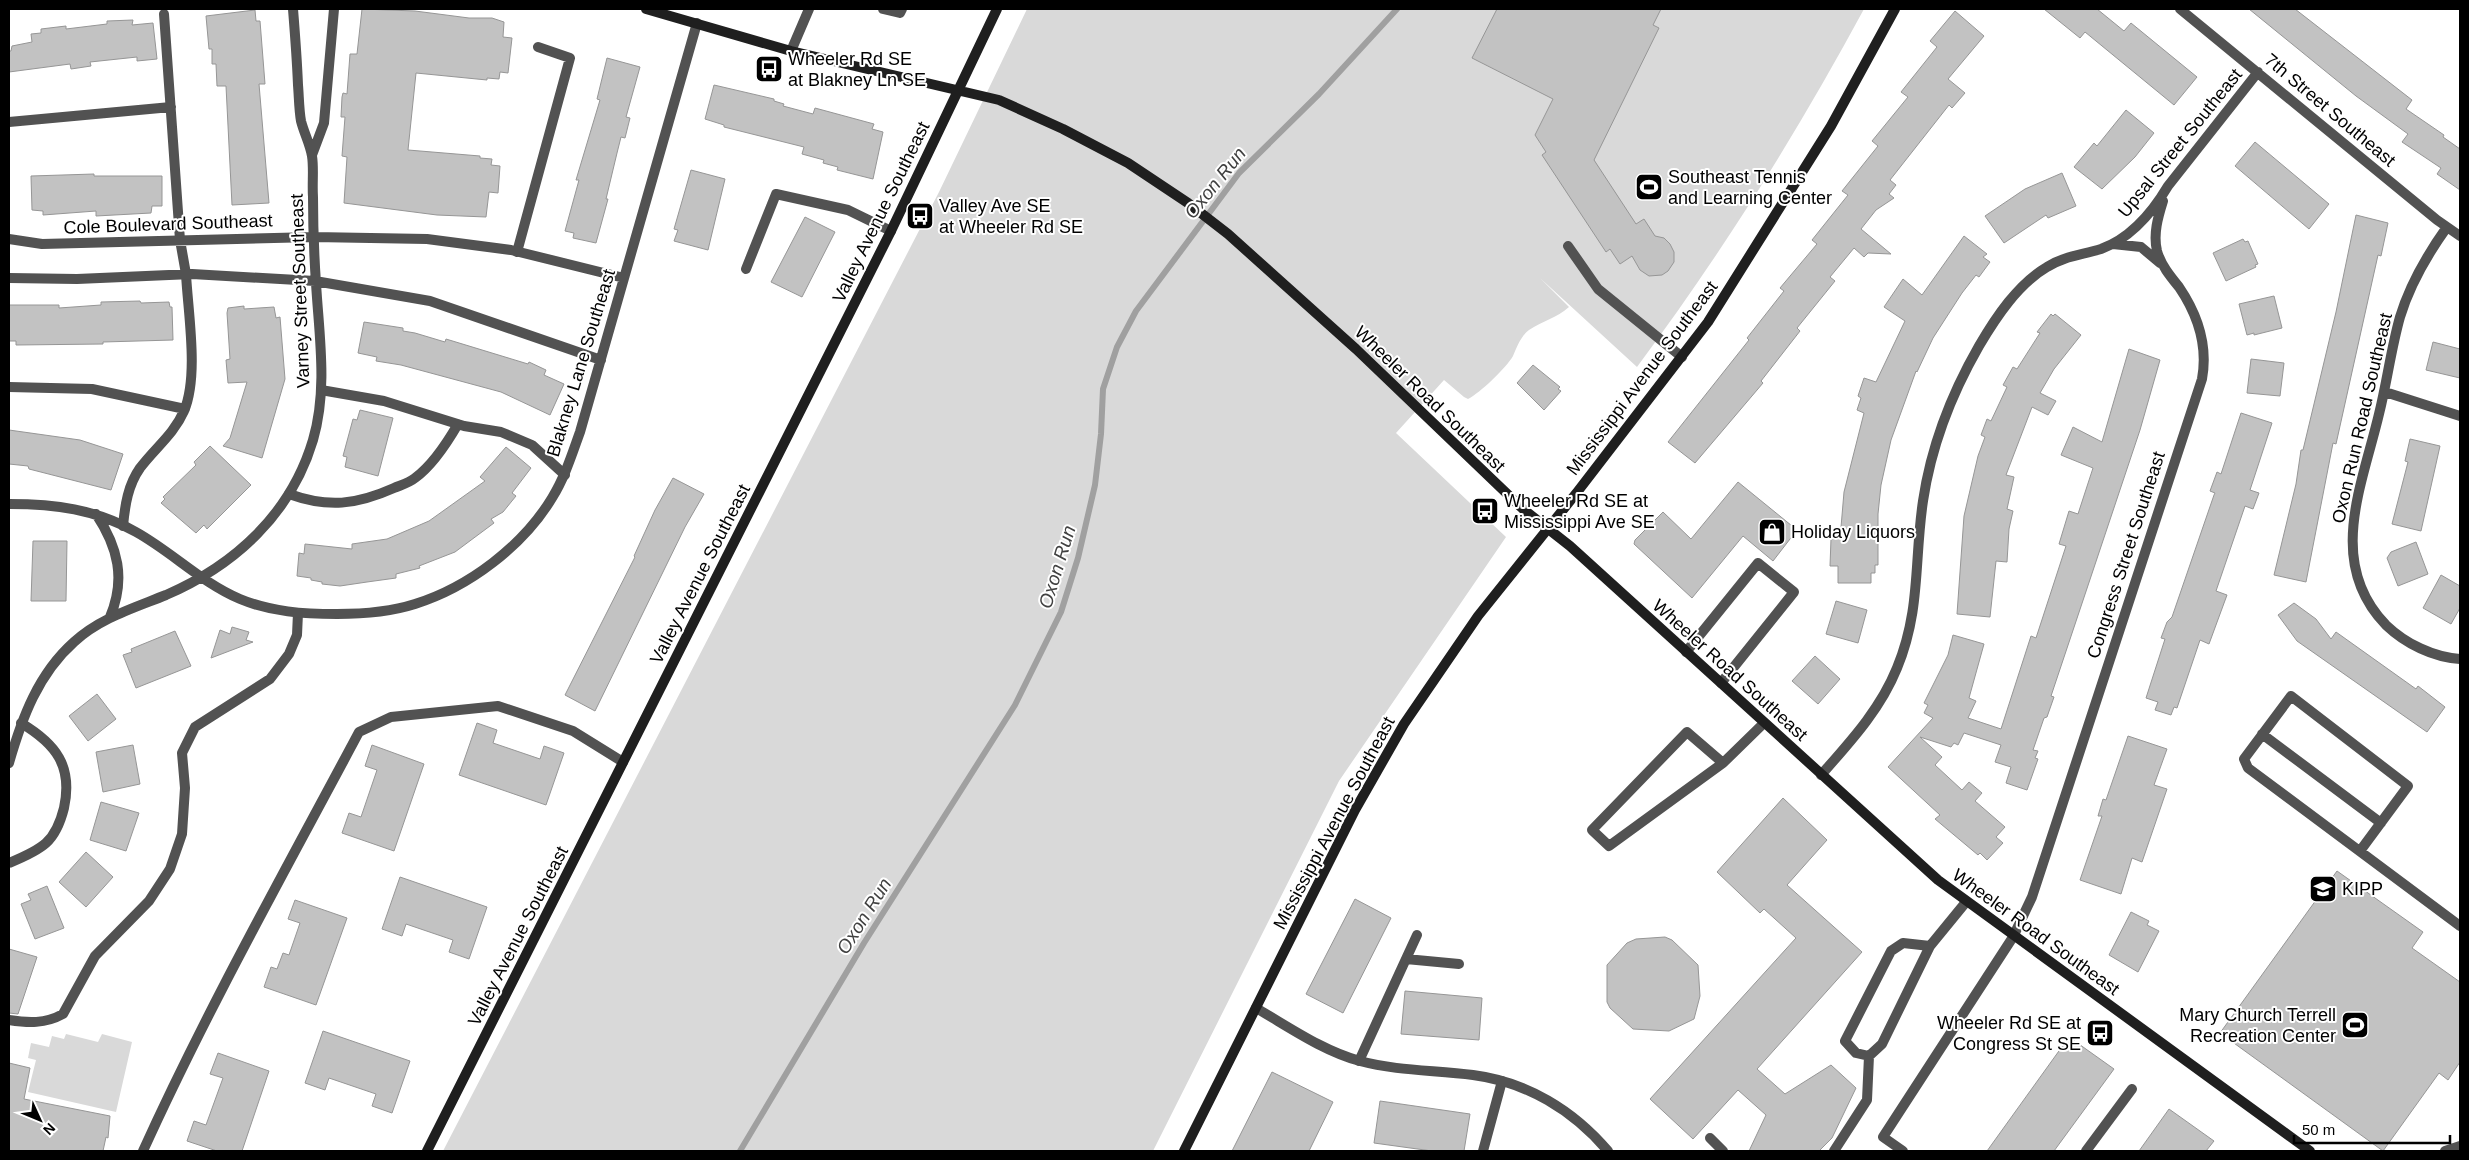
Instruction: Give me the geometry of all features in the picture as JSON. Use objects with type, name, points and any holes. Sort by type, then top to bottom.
[{"type":"main road","name":"Wheeler Road Southeast","points":[[646,9],[791,51],[958,92],[999,100],[1042,118],[1128,163],[1188,203],[1252,256],[1356,349],[1502,490],[1570,546],[1915,861],[2013,937],[2310,1151]]},
{"type":"main road","name":"Valley Avenue Southeast","points":[[427,1151],[891,231],[997,9]]},
{"type":"main road","name":"Mississippi Avenue Southeast","points":[[1184,1151],[1355,810],[1385,756],[1458,643],[1682,357],[1727,292],[1802,173],[1847,97],[1895,9]]},
{"type":"street","name":"Varney Street Southeast","points":[[9,763],[20,723],[30,701],[46,673],[61,654],[88,631],[110,617],[203,577],[229,561],[271,520],[300,474],[313,439],[321,390],[321,354],[315,281],[312,155],[301,120],[293,9]]},
{"type":"street","name":"Varney Street Southeast","points":[[312,155],[324,123],[334,9]]},
{"type":"street","points":[[791,51],[809,9]]},
{"type":"street","points":[[884,9],[900,14],[902,9]]},
{"type":"street","name":"7th Street Southeast","points":[[2180,9],[2460,236]]},
{"type":"street","points":[[123,526],[126,500],[134,479],[140,468],[178,425],[192,386],[186,274],[180,240],[164,14]]},
{"type":"street","name":"Blakney Lane Southeast","points":[[9,504],[44,504],[95,513],[136,532],[239,599],[267,608],[298,613],[361,614],[415,604],[466,582],[516,543],[552,499],[564,475],[580,432],[697,23]]},
{"type":"street","points":[[517,252],[570,58],[538,47]]},
{"type":"street","name":"Upsal Street Southeast","points":[[1821,775],[1871,715],[1889,685],[1903,652],[1914,608],[1921,518],[1932,461],[1952,400],[1980,346],[2008,303],[2037,273],[2063,259],[2112,244],[2138,226],[2156,206],[2168,186],[2258,72]]},
{"type":"street","points":[[9,122],[171,107]]},
{"type":"street","name":"Congress Street Southeast","points":[[1904,1151],[1883,1137],[2013,937],[2032,897],[2202,379],[2204,357],[2200,327],[2184,296],[2165,270],[2158,251],[2156,232],[2159,214],[2168,186]]},
{"type":"street","points":[[746,269],[776,194],[848,210],[891,231]]},
{"type":"street","name":"Oxon Run Road Southeast","points":[[2447,227],[2425,259],[2400,318],[2352,532],[2352,548],[2356,572],[2371,605],[2398,635],[2430,653],[2460,659]]},
{"type":"street","name":"Cole Boulevard Southeast","points":[[9,239],[42,244],[314,237],[427,239],[517,252],[624,278]]},
{"type":"street","points":[[2112,244],[2141,247],[2165,270]]},
{"type":"street","points":[[1568,246],[1598,288],[1682,357]]},
{"type":"street","points":[[9,278],[77,279],[186,274],[315,281],[430,301],[600,360]]},
{"type":"street","points":[[9,387],[92,389],[185,409]]},
{"type":"street","points":[[321,390],[384,401],[458,424],[501,432],[532,445],[564,475]]},
{"type":"street","points":[[2384,392],[2438,407],[2460,416]]},
{"type":"street","points":[[289,494],[313,502],[334,504],[374,498],[415,479],[446,445],[458,424]]},
{"type":"street","points":[[95,513],[115,547],[119,582],[110,617]]},
{"type":"street","points":[[1686,652],[1758,563],[1794,592],[1720,683]]},
{"type":"street","points":[[9,1020],[34,1023],[54,1019],[62,1014],[94,956],[149,900],[170,869],[182,834],[185,788],[182,752],[195,727],[270,678],[292,647],[297,635],[298,613]]},
{"type":"street","points":[[2360,851],[2408,786],[2291,696],[2244,760],[2248,768],[2460,926]]},
{"type":"street","points":[[143,1151],[228,979],[359,732],[391,717],[498,706],[573,731],[623,762]]},
{"type":"street","points":[[9,863],[29,854],[47,842],[61,822],[68,789],[63,764],[46,739],[20,723]]},
{"type":"street","points":[[1723,763],[1687,732],[1592,830],[1609,846],[1723,763],[1764,723]]},
{"type":"street","points":[[2262,734],[2381,822]]},
{"type":"street","points":[[1834,1151],[1867,1100],[1869,1056],[1882,1044],[1930,946],[1966,902]]},
{"type":"street","points":[[1359,1061],[1417,935]]},
{"type":"street","points":[[1869,1056],[1856,1053],[1845,1041],[1890,951],[1903,944],[1930,946]]},
{"type":"street","points":[[1406,959],[1459,964]]},
{"type":"street","points":[[1256,1008],[1330,1050],[1359,1061],[1393,1068],[1472,1075],[1502,1081],[1531,1091],[1560,1108],[1593,1135],[1608,1151]]},
{"type":"street","points":[[1483,1151],[1502,1081]]},
{"type":"street","points":[[2086,1151],[2132,1089]]},
{"type":"street","points":[[1710,1138],[1723,1151]]},
{"type":"street","points":[[2445,1151],[2460,1146]]},
{"type":"shaded area","points":[[1027,9],[1864,9],[1812,101],[1757,192],[1699,280],[1637,367],[1540,278],[1569,307],[1560,314],[1529,330],[1519,342],[1513,356],[1505,367],[1473,396],[1468,399],[1464,397],[1444,380],[1396,433],[1506,537],[1339,781],[1153,1151],[443,1151],[939,192]]},
{"type":"shaded area","points":[[66,1034],[98,1042],[102,1034],[132,1042],[116,1112],[28,1092],[36,1060],[28,1058],[31,1043],[49,1047],[52,1036],[64,1039]]},
{"type":"building","points":[[362,9],[415,11],[469,18],[492,18],[504,22],[503,37],[512,38],[508,73],[500,72],[499,79],[487,78],[487,80],[416,73],[408,150],[480,156],[480,158],[492,159],[491,165],[500,166],[498,193],[489,192],[486,217],[437,215],[344,203],[347,157],[342,156],[345,117],[341,117],[342,97],[343,93],[347,94],[350,54],[357,54]]},
{"type":"building","points":[[1497,9],[1661,9],[1653,25],[1659,28],[1594,160],[1636,224],[1644,219],[1655,236],[1664,238],[1670,244],[1674,252],[1674,262],[1668,271],[1662,275],[1649,276],[1640,270],[1632,256],[1620,264],[1610,249],[1606,252],[1542,155],[1546,152],[1535,135],[1553,99],[1472,58]]},
{"type":"building","points":[[2044,9],[2097,9],[2124,31],[2131,23],[2197,77],[2174,105],[2085,32],[2080,38]]},
{"type":"building","points":[[2249,9],[2295,9],[2412,100],[2406,109],[2444,135],[2443,137],[2460,149],[2460,190],[2437,174],[2441,168],[2402,142],[2408,134],[2356,96]]},
{"type":"building","points":[[255,10],[256,21],[260,21],[265,84],[259,84],[269,203],[232,205],[226,86],[217,86],[216,64],[212,64],[212,49],[209,49],[206,16]]},
{"type":"building","points":[[1955,11],[1984,36],[1948,79],[1965,93],[1952,108],[1949,105],[1890,180],[1896,185],[1889,194],[1894,198],[1876,210],[1861,229],[1891,254],[1868,253],[1864,257],[1854,248],[1830,277],[1835,281],[1797,328],[1800,331],[1761,381],[1763,383],[1695,463],[1668,442],[1749,340],[1747,338],[1784,291],[1780,288],[1817,244],[1812,240],[1848,195],[1842,191],[1878,146],[1872,141],[1908,97],[1901,92],[1937,47],[1930,41]]},
{"type":"building","points":[[133,20],[132,25],[153,23],[157,59],[137,61],[137,57],[90,62],[91,66],[71,69],[70,64],[9,72],[9,51],[11,51],[12,46],[32,42],[31,34],[41,33],[41,29],[66,26],[66,29],[107,24],[107,21]]},
{"type":"building","points":[[607,58],[640,67],[626,117],[630,118],[625,138],[621,137],[606,199],[608,199],[596,243],[573,238],[574,233],[565,231],[579,180],[576,180],[600,100],[597,99]]},
{"type":"building","points":[[714,85],[774,99],[774,101],[784,104],[783,106],[813,114],[815,108],[874,124],[872,129],[883,132],[873,179],[837,170],[838,167],[823,163],[824,160],[802,154],[804,147],[724,127],[724,125],[705,119]]},
{"type":"building","points":[[2126,110],[2154,133],[2135,157],[2102,189],[2074,167],[2094,143],[2097,146]]},
{"type":"building","points":[[2255,142],[2329,204],[2309,229],[2235,166]]},
{"type":"building","points":[[691,170],[725,179],[708,250],[674,241],[678,230],[674,229]]},
{"type":"building","points":[[2062,173],[2076,206],[2048,218],[2046,215],[2004,243],[1985,216],[2025,189]]},
{"type":"building","points":[[94,174],[94,176],[162,176],[162,206],[152,206],[151,213],[96,216],[96,211],[43,215],[43,211],[32,210],[31,176]]},
{"type":"building","points":[[2356,215],[2388,223],[2381,256],[2378,255],[2336,444],[2333,443],[2306,582],[2274,575],[2296,484],[2301,450],[2303,450],[2336,312]]},
{"type":"building","points":[[805,217],[835,232],[802,297],[771,282]]},
{"type":"building","points":[[1964,236],[1987,254],[1983,257],[1990,262],[1979,277],[1976,275],[1962,293],[1933,338],[1916,371],[1891,440],[1881,485],[1878,514],[1878,565],[1875,565],[1875,573],[1871,573],[1871,583],[1838,583],[1838,566],[1830,566],[1831,539],[1840,539],[1844,492],[1864,413],[1857,410],[1861,398],[1858,396],[1864,378],[1876,382],[1905,321],[1884,307],[1903,279],[1922,295]]},
{"type":"building","points":[[2243,239],[2245,242],[2248,241],[2258,264],[2255,265],[2256,267],[2226,281],[2213,253]]},
{"type":"building","points":[[2274,296],[2282,328],[2247,335],[2239,304]]},
{"type":"building","points":[[140,301],[141,303],[169,302],[170,307],[172,307],[173,340],[103,342],[103,344],[16,345],[16,341],[9,341],[9,305],[59,305],[59,308],[101,305],[101,302]]},
{"type":"building","points":[[244,306],[244,309],[274,307],[276,318],[280,317],[285,379],[262,458],[223,446],[230,438],[247,382],[228,383],[226,360],[230,359],[227,313],[228,308]]},
{"type":"building","points":[[2051,314],[2053,316],[2055,314],[2081,335],[2054,369],[2040,393],[2056,401],[2048,415],[2032,407],[2006,475],[2014,477],[2007,509],[2013,511],[2009,529],[2007,562],[1996,561],[1990,617],[1957,614],[1964,516],[1978,456],[1985,437],[1981,435],[1987,419],[1991,421],[2007,387],[2003,385],[2013,367],[2017,369],[2040,333],[2037,332]]},
{"type":"building","points":[[364,322],[403,328],[403,331],[445,342],[446,339],[528,364],[529,362],[546,370],[544,375],[564,384],[550,415],[501,392],[401,365],[376,361],[377,357],[358,353]]},
{"type":"building","points":[[2433,342],[2460,349],[2460,378],[2426,370]]},
{"type":"building","points":[[2129,349],[2160,360],[2140,430],[2051,696],[2054,697],[2047,717],[2044,718],[2033,750],[2038,751],[2035,758],[2038,759],[2027,790],[2006,783],[2011,767],[1995,762],[2001,745],[1964,733],[1958,745],[1954,743],[1951,747],[1920,737],[1942,757],[1935,765],[1962,790],[1969,782],[1982,793],[1975,801],[2005,827],[1996,837],[2003,843],[1987,860],[1980,853],[1978,855],[1935,819],[1940,815],[1888,767],[1933,718],[1924,713],[1928,705],[1924,703],[1948,655],[1953,635],[1984,644],[1969,698],[1976,701],[1968,718],[2001,729],[2031,636],[2036,638],[2066,546],[2059,544],[2069,511],[2078,514],[2093,468],[2061,455],[2073,427],[2102,442]]},
{"type":"building","points":[[2251,359],[2284,363],[2280,396],[2247,393]]},
{"type":"building","points":[[1533,365],[1560,387],[1558,389],[1561,391],[1544,410],[1517,383]]},
{"type":"building","points":[[360,410],[393,418],[378,476],[345,467],[347,457],[343,456],[353,419],[357,420]]},
{"type":"building","points":[[2241,413],[2272,423],[2250,490],[2259,493],[2253,509],[2245,506],[2216,591],[2227,595],[2209,644],[2200,640],[2177,708],[2174,707],[2171,715],[2155,710],[2158,702],[2146,698],[2165,639],[2161,638],[2167,622],[2172,617],[2215,493],[2210,491],[2217,472],[2221,474]]},
{"type":"building","points":[[9,430],[80,440],[123,454],[111,490],[29,469],[28,466],[9,464]]},
{"type":"building","points":[[2410,439],[2440,446],[2421,531],[2392,524],[2408,462],[2405,461]]},
{"type":"building","points":[[210,446],[251,485],[207,529],[204,525],[196,533],[161,503],[165,499],[163,497],[196,465],[194,462]]},
{"type":"building","points":[[506,447],[531,468],[512,493],[516,496],[503,512],[491,519],[494,523],[455,552],[419,566],[420,568],[396,574],[396,578],[340,586],[322,584],[322,582],[311,580],[311,578],[297,576],[299,553],[304,554],[305,544],[352,549],[352,544],[387,539],[429,521],[485,481],[480,477]]},
{"type":"building","points":[[673,478],[704,494],[685,527],[595,711],[565,695],[635,557],[655,510]]},
{"type":"building","points":[[1738,482],[1797,530],[1773,561],[1743,536],[1692,598],[1634,544],[1635,540],[1663,512],[1691,539]]},
{"type":"building","points":[[33,541],[67,541],[66,601],[31,601]]},
{"type":"building","points":[[2416,542],[2428,574],[2398,586],[2387,558],[2391,552]]},
{"type":"building","points":[[2441,575],[2460,586],[2460,608],[2451,624],[2423,608]]},
{"type":"building","points":[[1836,601],[1867,610],[1858,643],[1826,634]]},
{"type":"building","points":[[2294,603],[2316,619],[2331,639],[2336,632],[2416,689],[2418,686],[2445,707],[2427,732],[2297,641],[2278,615]]},
{"type":"building","points":[[232,627],[249,632],[246,640],[253,642],[211,658],[220,630],[230,634]]},
{"type":"building","points":[[175,631],[191,666],[136,688],[123,655],[132,652],[131,649]]},
{"type":"building","points":[[1815,656],[1840,679],[1818,704],[1792,681]]},
{"type":"building","points":[[97,694],[116,719],[88,741],[69,716]]},
{"type":"building","points":[[477,723],[497,730],[493,743],[540,759],[544,746],[564,753],[546,805],[459,775]]},
{"type":"building","points":[[2128,736],[2167,749],[2154,785],[2167,789],[2142,862],[2132,858],[2121,894],[2080,880],[2102,816],[2098,816],[2103,799],[2106,800]]},
{"type":"building","points":[[133,745],[140,784],[103,792],[96,752]]},
{"type":"building","points":[[372,745],[424,764],[394,851],[342,833],[349,813],[361,817],[377,770],[365,766]]},
{"type":"building","points":[[1783,798],[1827,840],[1787,885],[1862,952],[1757,1069],[1785,1094],[1831,1065],[1856,1088],[1832,1138],[1819,1151],[1749,1151],[1766,1115],[1738,1090],[1693,1139],[1650,1099],[1796,938],[1764,909],[1760,913],[1717,872]]},
{"type":"building","points":[[101,802],[139,813],[126,851],[90,840]]},
{"type":"building","points":[[86,852],[113,877],[86,907],[59,882]]},
{"type":"building","points":[[2337,871],[2423,932],[2412,948],[2460,982],[2460,1062],[2448,1080],[2439,1073],[2383,1151],[2220,1033]]},
{"type":"building","points":[[400,877],[487,907],[469,959],[449,952],[453,940],[406,924],[402,936],[382,929]]},
{"type":"building","points":[[47,886],[64,928],[35,939],[21,904],[31,900],[28,894]]},
{"type":"building","points":[[1355,899],[1391,918],[1343,1013],[1306,994]]},
{"type":"building","points":[[295,900],[347,918],[316,1005],[264,987],[271,967],[277,969],[283,953],[289,955],[300,923],[288,919]]},
{"type":"building","points":[[2131,912],[2149,921],[2147,925],[2159,931],[2138,972],[2109,955]]},
{"type":"building","points":[[1665,937],[1672,940],[1698,965],[1700,996],[1694,1019],[1669,1031],[1633,1029],[1610,1008],[1607,1002],[1607,965],[1627,943],[1636,939]]},
{"type":"building","points":[[9,949],[37,957],[18,1014],[9,1013]]},
{"type":"building","points":[[1405,991],[1482,998],[1479,1040],[1401,1034]]},
{"type":"building","points":[[323,1031],[410,1061],[392,1113],[372,1106],[376,1094],[329,1078],[325,1090],[305,1083]]},
{"type":"building","points":[[2069,1037],[2114,1069],[2054,1151],[1987,1151]]},
{"type":"building","points":[[218,1053],[269,1071],[242,1151],[217,1151],[187,1141],[194,1121],[206,1125],[223,1078],[210,1074]]},
{"type":"building","points":[[9,1063],[30,1068],[24,1099],[110,1116],[108,1138],[106,1137],[103,1151],[9,1151]]},
{"type":"building","points":[[1272,1072],[1333,1102],[1309,1151],[1232,1151]]},
{"type":"building","points":[[1380,1101],[1470,1114],[1464,1151],[1432,1151],[1374,1143]]},
{"type":"building","points":[[2169,1109],[2214,1141],[2206,1151],[2139,1151]]},
{"type":"waterway","name":"Oxon Run","points":[[740,1151],[864,943],[1015,705],[1061,612],[1078,558],[1095,485],[1101,434],[1103,389],[1117,347],[1136,311],[1239,173],[1319,94],[1397,9]]},
{"type":"place","name":"Wheeler Rd SE at Blakney Ln SE","points":[[769,69]]},
{"type":"place","name":"Southeast Tennis and Learning Center","points":[[1649,187]]},
{"type":"place","name":"Valley Ave SE at Wheeler Rd SE","points":[[920,216]]},
{"type":"place","name":"Wheeler Rd SE at Mississippi Ave SE","points":[[1485,511]]},
{"type":"place","name":"Holiday Liquors","points":[[1772,532]]},
{"type":"place","name":"KIPP","points":[[2323,889]]},
{"type":"place","name":"Mary Church Terrell Recreation Center","points":[[2355,1025]]},
{"type":"place","name":"Wheeler Rd SE at Congress St SE","points":[[2100,1033]]}]
